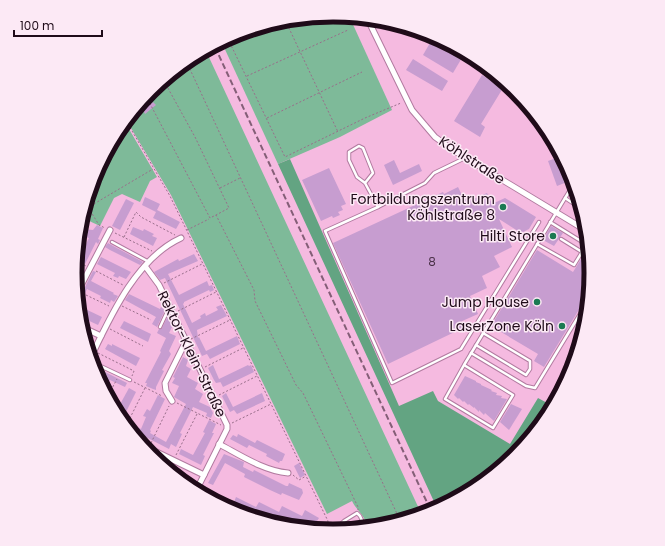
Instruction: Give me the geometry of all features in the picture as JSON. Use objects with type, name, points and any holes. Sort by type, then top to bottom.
[{"type":"street","name":"Köhlstraße","points":[[370,25],[407,100],[416,114],[435,137],[465,158],[579,226]]},
{"type":"street","points":[[82,283],[110,230]]},
{"type":"street","points":[[94,351],[118,304],[145,266],[169,244],[181,238]]},
{"type":"street","name":"Rektor-Klein-Straße","points":[[145,266],[159,285],[201,369],[227,427],[199,485]]},
{"type":"street","points":[[88,330],[101,336]]},
{"type":"street","points":[[172,400],[166,392],[165,383],[186,341]]},
{"type":"street","points":[[219,444],[255,463],[279,472],[288,473]]},
{"type":"street","points":[[158,453],[204,475]]},
{"type":"lane","points":[[365,183],[373,173],[363,148],[359,146],[349,152],[348,156],[357,177],[365,183],[378,207]]},
{"type":"lane","points":[[465,158],[434,173],[425,183],[325,232],[392,382],[462,349],[539,222]]},
{"type":"lane","points":[[464,365],[513,395],[493,428],[445,399],[464,365],[471,353],[569,191]]},
{"type":"lane","points":[[565,198],[574,204]]},
{"type":"lane","points":[[550,222],[581,241]]},
{"type":"lane","points":[[537,244],[574,265],[582,252],[561,239]]},
{"type":"lane","points":[[112,242],[149,262]]},
{"type":"lane","points":[[160,327],[167,312],[172,312]]},
{"type":"lane","points":[[471,353],[526,386],[535,388],[580,314]]},
{"type":"lane","points":[[476,345],[526,375],[530,369],[530,361],[483,333]]},
{"type":"lane","points":[[100,366],[130,380]]},
{"type":"lane","points":[[342,523],[357,514],[360,516],[363,522]]},
{"type":"path","points":[[289,26],[338,132]]},
{"type":"path","points":[[246,77],[348,30]]},
{"type":"path","points":[[230,44],[285,157],[407,100]]},
{"type":"path","points":[[189,67],[398,515]]},
{"type":"path","points":[[266,118],[362,72]]},
{"type":"path","points":[[166,85],[195,137],[229,208],[186,230]]},
{"type":"path","points":[[149,102],[210,218]]},
{"type":"path","points":[[129,126],[170,196],[327,518],[327,524]]},
{"type":"path","points":[[91,206],[154,169]]},
{"type":"path","points":[[220,188],[241,178]]},
{"type":"path","points":[[92,201],[94,204],[91,212],[99,225],[158,254]]},
{"type":"path","points":[[123,237],[136,212],[141,217],[181,238]]},
{"type":"path","points":[[216,215],[254,290],[255,301],[296,385],[303,393],[358,507],[358,510]]},
{"type":"path","points":[[82,264],[129,288]]},
{"type":"path","points":[[159,285],[203,264]]},
{"type":"path","points":[[172,312],[216,292]]},
{"type":"path","points":[[86,295],[115,309]]},
{"type":"path","points":[[118,304],[151,320]]},
{"type":"path","points":[[186,341],[230,320]]},
{"type":"path","points":[[106,327],[143,346]]},
{"type":"path","points":[[201,369],[244,348]]},
{"type":"path","points":[[94,351],[134,372],[130,380],[227,427],[271,404]]},
{"type":"path","points":[[111,391],[119,375]]},
{"type":"path","points":[[214,397],[258,376]]},
{"type":"path","points":[[129,420],[145,387]]},
{"type":"path","points":[[148,443],[172,400]]},
{"type":"path","points":[[173,460],[197,413]]},
{"type":"path","points":[[288,473],[299,480],[306,476]]},
{"type":"green space","points":[[332,22],[352,23],[392,110],[340,137],[278,164],[224,47],[252,35],[300,24]]},
{"type":"green space","points":[[208,55],[419,509],[370,521],[365,520],[352,501],[327,514],[171,195],[129,125],[167,84],[193,64]]},
{"type":"green space","points":[[129,129],[157,177],[150,181],[140,202],[122,194],[114,198],[100,226],[87,220],[90,208],[107,162],[125,132]]},
{"type":"green space","points":[[290,159],[399,406],[433,391],[438,401],[510,444],[538,398],[547,403],[532,426],[498,462],[472,482],[444,498],[434,502],[278,164]]},
{"type":"building","points":[[431,42],[462,58],[453,73],[423,55]]},
{"type":"building","points":[[413,59],[448,81],[442,91],[406,70]]},
{"type":"building","points":[[482,75],[503,89],[481,124],[485,127],[480,137],[454,121]]},
{"type":"building","points":[[153,102],[156,105],[145,114],[143,110]]},
{"type":"building","points":[[556,158],[566,182],[557,186],[548,161]]},
{"type":"building","points":[[394,160],[400,173],[419,164],[422,171],[393,185],[384,165]]},
{"type":"building","points":[[329,168],[346,204],[341,206],[343,210],[338,212],[340,215],[333,218],[332,216],[321,221],[302,180]]},
{"type":"building","points":[[458,187],[463,197],[466,195],[469,201],[487,193],[492,204],[505,198],[536,217],[529,229],[521,233],[499,219],[512,247],[494,256],[500,267],[482,276],[487,288],[470,296],[478,314],[460,322],[463,328],[388,364],[333,243],[443,192],[444,194]]},
{"type":"building","points":[[145,197],[160,204],[157,210],[180,222],[176,229],[153,218],[156,212],[142,205]]},
{"type":"building","points":[[126,199],[134,203],[120,230],[112,226]]},
{"type":"building","points":[[97,225],[103,228],[98,239],[100,240],[98,244],[96,242],[85,264],[82,262],[83,250],[89,238],[85,237],[87,233],[85,232],[85,229],[93,230]]},
{"type":"building","name":"Hilti Store","points":[[551,226],[563,233],[554,246],[543,240]]},
{"type":"building","points":[[133,227],[143,231],[144,229],[154,234],[152,236],[157,238],[153,246],[130,234]]},
{"type":"building","points":[[108,243],[143,262],[140,265],[110,250],[105,247]]},
{"type":"building","name":"Jump House","points":[[537,250],[573,272],[583,256],[584,273],[581,306],[544,367],[534,361],[538,354],[491,326]]},
{"type":"building","points":[[194,254],[198,261],[168,274],[179,295],[207,281],[209,286],[212,285],[214,290],[210,292],[209,290],[184,302],[183,304],[192,323],[201,318],[200,316],[205,313],[206,316],[218,310],[216,307],[221,305],[227,316],[197,330],[198,338],[199,337],[206,351],[237,336],[240,344],[210,359],[207,354],[202,356],[165,278],[160,280],[154,272],[178,259],[179,261]]},
{"type":"building","points":[[101,257],[131,272],[126,279],[119,276],[118,278],[113,276],[115,273],[97,264]]},
{"type":"building","points":[[93,271],[96,272],[91,281],[118,296],[114,302],[111,300],[110,303],[100,298],[101,296],[87,289],[83,297],[82,292]]},
{"type":"building","points":[[129,294],[165,310],[157,327],[152,324],[156,317],[125,300]]},
{"type":"building","points":[[84,309],[102,317],[98,325],[86,319]]},
{"type":"building","points":[[168,316],[173,325],[169,333],[176,336],[169,351],[171,354],[162,370],[164,371],[156,390],[146,386],[147,383],[145,383],[161,352],[160,351],[166,338],[157,333],[159,329],[162,328]]},
{"type":"building","points":[[124,321],[151,334],[148,342],[120,328]]},
{"type":"building","points":[[108,344],[112,346],[112,344],[140,358],[136,366],[105,349]]},
{"type":"building","points":[[183,357],[188,360],[186,366],[191,369],[187,377],[198,383],[195,389],[203,394],[199,402],[210,407],[213,413],[211,418],[206,416],[207,413],[193,407],[180,433],[182,434],[176,447],[171,444],[169,449],[141,434],[132,424],[141,429],[146,417],[143,416],[147,409],[150,411],[158,395],[165,399],[150,430],[150,433],[166,442],[186,404],[174,397],[179,386],[172,383],[175,378],[173,377]]},
{"type":"building","points":[[213,365],[219,379],[248,365],[251,365],[254,372],[223,387],[221,382],[216,383],[208,368]]},
{"type":"building","points":[[102,370],[127,383],[125,387],[110,380],[107,385]]},
{"type":"building","points":[[465,376],[497,393],[496,395],[502,396],[501,398],[507,399],[494,421],[485,413],[484,415],[479,410],[479,412],[474,407],[469,404],[468,405],[464,401],[463,402],[459,398],[458,399],[454,395]]},
{"type":"building","points":[[129,388],[136,392],[125,414],[120,405]]},
{"type":"building","points":[[226,393],[233,407],[262,393],[265,401],[237,414],[234,410],[230,412],[222,396]]},
{"type":"building","points":[[511,404],[522,409],[509,430],[500,422]]},
{"type":"building","points":[[209,420],[216,424],[212,433],[214,433],[203,455],[205,456],[201,465],[179,454],[181,449],[193,455],[205,433],[203,432]]},
{"type":"building","points":[[238,434],[255,443],[257,440],[285,454],[282,461],[279,463],[266,456],[267,454],[249,445],[247,448],[230,439],[233,435],[237,437]]},
{"type":"building","points":[[224,454],[244,462],[243,467],[253,472],[254,470],[286,486],[288,486],[289,483],[302,489],[303,493],[299,500],[282,493],[281,495],[244,477],[245,474],[225,463],[213,485],[208,483]]},
{"type":"building","points":[[299,463],[305,475],[300,478],[294,466]]},
{"type":"building","points":[[214,492],[234,502],[236,497],[256,507],[259,502],[279,512],[282,506],[302,516],[305,510],[319,518],[317,521],[320,523],[300,522],[252,511],[213,494]]},
{"type":"railway","points":[[217,50],[428,505]]},
{"type":"place","name":"Fortbildungszentrum Köhlstraße 8","points":[[503,207]]},
{"type":"place","name":"Hilti Store","points":[[553,236]]},
{"type":"place","name":"Jump House","points":[[537,302]]},
{"type":"place","name":"LaserZone Köln","points":[[562,326]]}]
